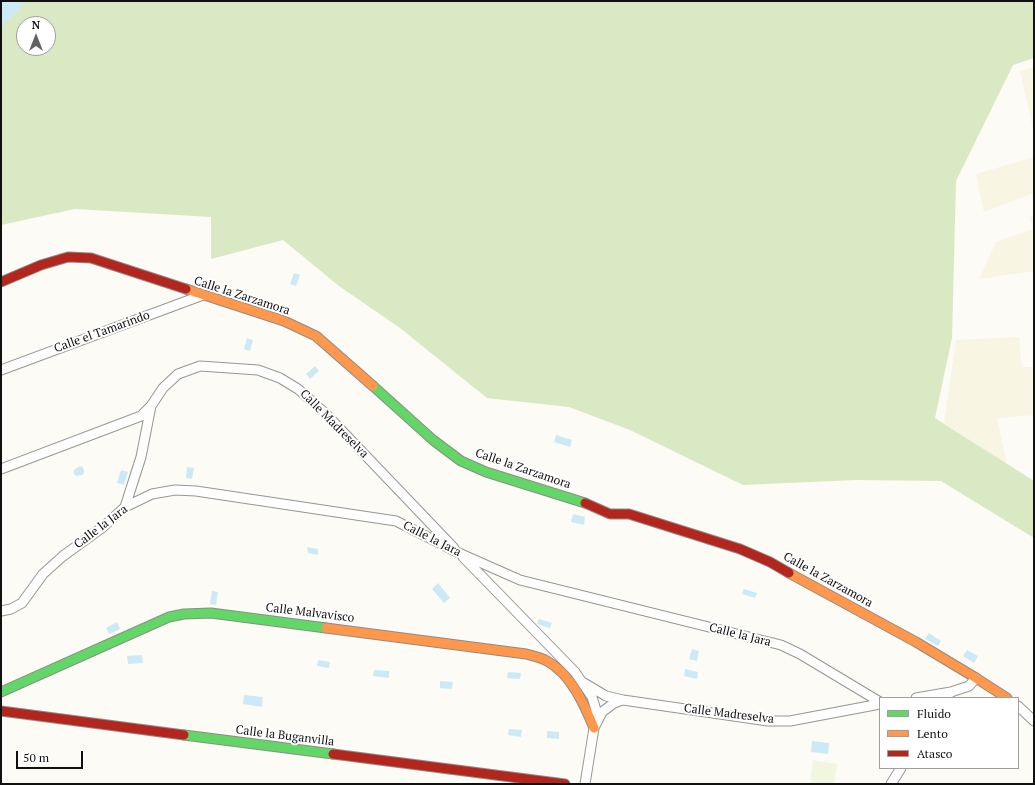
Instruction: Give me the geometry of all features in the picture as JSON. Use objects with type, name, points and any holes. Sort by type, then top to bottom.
[{"type":"street","name":"Calle la Zarzamora","points":[[1,282],[41,265],[68,257],[91,258],[284,321],[316,336],[433,440],[461,460],[486,472],[588,504],[610,514],[629,514],[740,549],[770,562],[916,642],[1005,697]]},
{"type":"street","name":"Calle el Tamarindo","points":[[1,370],[203,295]]},
{"type":"street","name":"Calle Madreselva","points":[[1,469],[141,416],[152,406],[163,388],[178,374],[200,366],[258,370],[280,378],[298,389],[325,412],[575,672],[592,698],[596,710],[594,728]]},
{"type":"street","points":[[125,507],[142,457],[152,406]]},
{"type":"street","name":"Calle la Jara","points":[[1,610],[11,609],[22,603],[43,574],[63,556],[103,527],[125,507],[152,494],[175,490],[196,491],[396,521],[459,553],[520,580],[781,646],[800,654],[879,702]]},
{"type":"street","name":"Calle Malvavisco","points":[[1,692],[169,617],[184,614],[211,613],[526,654],[548,661],[560,671],[573,686],[586,709],[594,728]]},
{"type":"street","points":[[926,697],[947,695],[969,686],[976,678]]},
{"type":"street","name":"Calle Madreselva","points":[[582,682],[606,696],[623,700],[768,721],[790,721],[879,703]]},
{"type":"street","points":[[584,784],[594,728],[602,712],[614,703],[623,700]]},
{"type":"street","points":[[1019,707],[1034,721]]},
{"type":"street","name":"Calle la Buganvilla","points":[[1,711],[565,784]]},
{"type":"street","points":[[891,784],[900,769]]},
{"type":"shaded area","points":[[1034,67],[1034,133],[1020,71]]},
{"type":"shaded area","points":[[1034,157],[1034,193],[984,212],[976,174]]},
{"type":"shaded area","points":[[1034,216],[1034,271],[979,279],[996,242],[990,244],[1033,229],[1029,217]]},
{"type":"shaded area","points":[[1019,337],[1022,367],[1034,367],[1034,415],[997,418],[1007,464],[944,423],[956,340]]},
{"type":"green space","points":[[1,1],[1034,1],[1034,58],[1013,65],[956,181],[952,338],[935,418],[1034,481],[1034,538],[941,481],[856,480],[743,485],[630,430],[569,407],[487,398],[400,328],[339,286],[283,240],[211,259],[211,217],[75,209],[1,225]]},
{"type":"green space","points":[[813,760],[837,764],[834,784],[810,784]]},
{"type":"water","points":[[294,273],[300,275],[296,286],[290,284]]},
{"type":"water","points":[[247,338],[253,340],[250,351],[244,349]]},
{"type":"water","points":[[315,366],[319,371],[310,379],[306,374]]},
{"type":"water","points":[[556,435],[572,440],[570,447],[554,442]]},
{"type":"water","points":[[82,466],[84,473],[76,476],[74,474],[74,470]]},
{"type":"water","points":[[187,467],[194,468],[192,479],[186,478]]},
{"type":"water","points":[[121,470],[128,472],[124,485],[117,483]]},
{"type":"water","points":[[573,514],[585,517],[584,525],[571,522]]},
{"type":"water","points":[[307,547],[318,549],[318,555],[308,553]]},
{"type":"water","points":[[438,583],[450,598],[444,603],[432,589]]},
{"type":"water","points":[[744,589],[757,593],[755,598],[742,594]]},
{"type":"water","points":[[212,591],[218,592],[216,605],[210,604]]},
{"type":"water","points":[[539,619],[552,623],[550,628],[537,624]]},
{"type":"water","points":[[117,622],[120,629],[109,634],[106,628]]},
{"type":"water","points":[[929,633],[941,641],[938,646],[925,639]]},
{"type":"water","points":[[692,649],[699,651],[697,661],[689,659]]},
{"type":"water","points":[[967,650],[978,656],[974,663],[963,656]]},
{"type":"water","points":[[142,655],[143,663],[128,664],[127,656]]},
{"type":"water","points":[[318,660],[330,662],[329,668],[317,666]]},
{"type":"water","points":[[685,669],[698,672],[697,679],[684,676]]},
{"type":"water","points":[[374,670],[389,671],[389,678],[373,676]]},
{"type":"water","points":[[508,672],[521,673],[520,679],[507,678]]},
{"type":"water","points":[[440,681],[453,682],[452,689],[440,688]]},
{"type":"water","points":[[244,695],[263,697],[262,707],[243,704]]},
{"type":"water","points":[[509,729],[522,730],[521,737],[508,735]]},
{"type":"water","points":[[547,731],[559,732],[559,739],[547,738]]},
{"type":"water","points":[[812,741],[829,743],[828,754],[811,752]]},
{"type":"waterway","points":[[1,16],[16,1]]},
{"type":"traffic: fast","points":[[373,386],[433,440],[461,461],[486,472],[585,503]]},
{"type":"traffic: fast","points":[[1,692],[169,617],[184,614],[211,613],[326,628]]},
{"type":"traffic: fast","points":[[184,735],[333,754]]},
{"type":"traffic: slow","points":[[186,289],[284,321],[316,336],[373,386]]},
{"type":"traffic: slow","points":[[789,573],[916,642],[1005,697]]},
{"type":"traffic: slow","points":[[326,628],[526,654],[542,658],[556,667],[576,690],[594,728]]},
{"type":"traffic: jam","points":[[1,282],[41,265],[68,257],[91,258],[186,289]]},
{"type":"traffic: jam","points":[[585,503],[610,514],[629,514],[740,549],[770,562],[789,573]]},
{"type":"traffic: jam","points":[[1,711],[184,735]]},
{"type":"traffic: jam","points":[[333,754],[565,784]]}]
